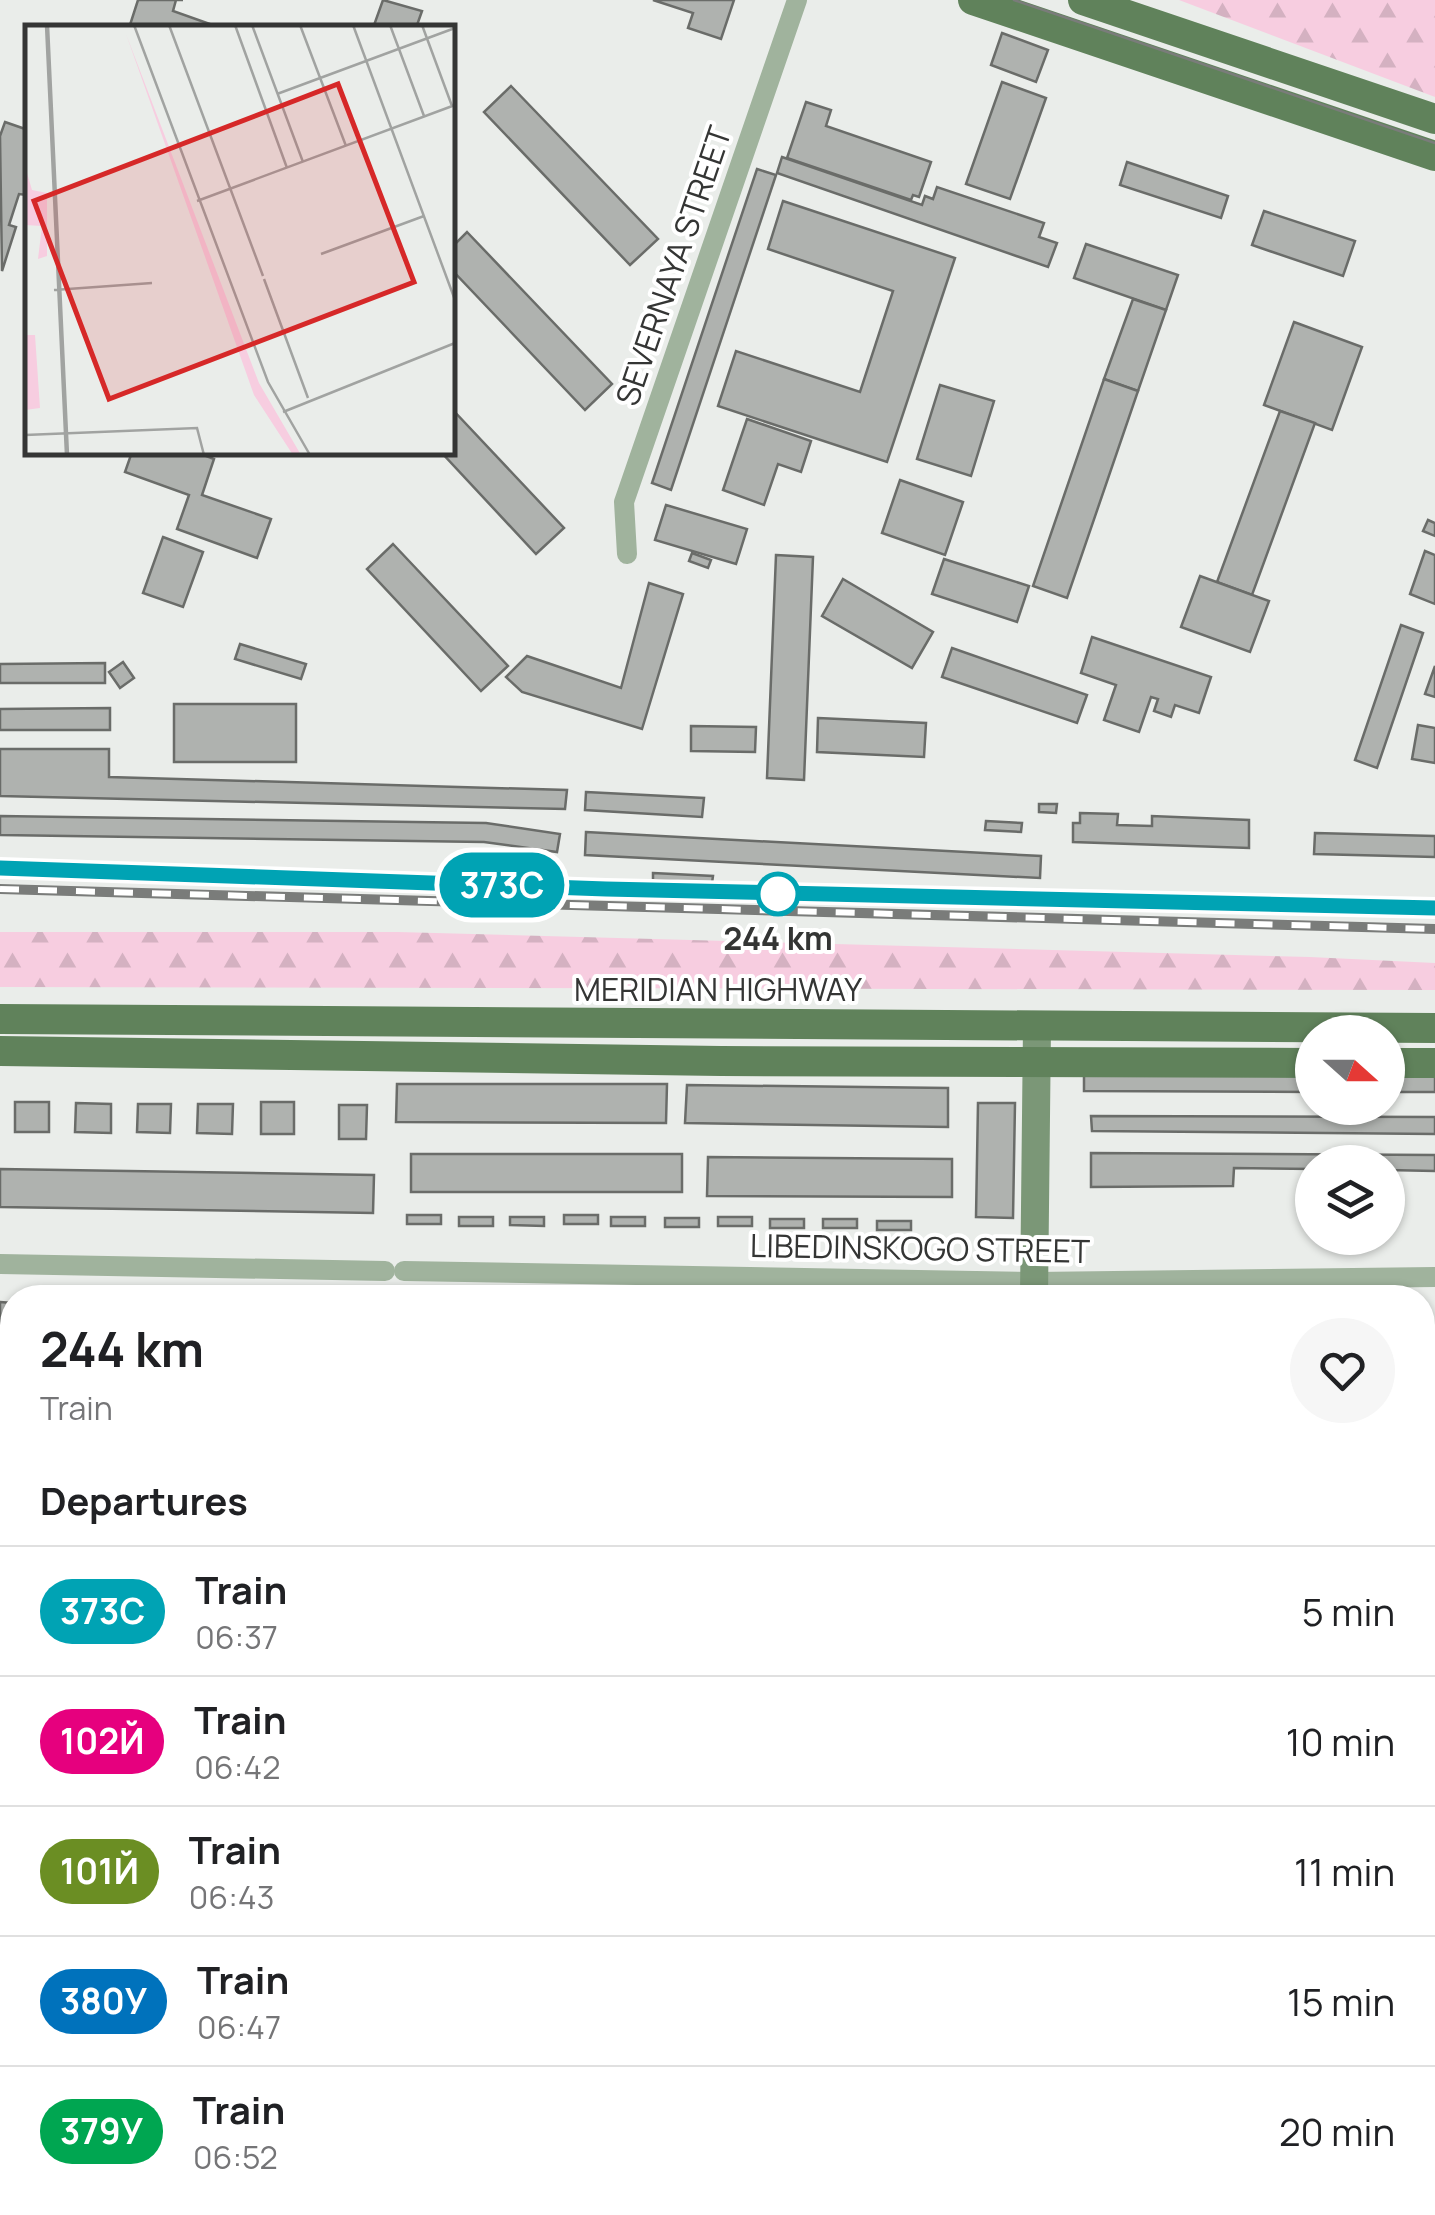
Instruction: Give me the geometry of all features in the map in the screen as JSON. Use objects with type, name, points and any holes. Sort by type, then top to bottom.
[{"type":"main road","points":[[973,0],[1435,156]]},
{"type":"main road","points":[[1083,0],[1435,119]]},
{"type":"main road","name":"MERIDIAN HIGHWAY","points":[[0,1018],[1435,1028]]},
{"type":"main road","points":[[0,1051],[1295,1063]]},
{"type":"main road","points":[[1405,1063],[1435,1063]]},
{"type":"street","name":"SEVERNAYA STREET","points":[[627,554],[624,502],[797,0]]},
{"type":"street","points":[[1034,1285],[1037,1026]]},
{"type":"street","name":"LIBEDINSKOGO STREET","points":[[0,1264],[866,1285]]},
{"type":"street","name":"LIBEDINSKOGO STREET","points":[[1201,1285],[1435,1278]]},
{"type":"green space","points":[[1179,0],[1435,0],[1435,97]]},
{"type":"green space","points":[[0,932],[398,932],[1310,957],[1435,963],[1435,990],[0,987]]},
{"type":"building","points":[[138,0],[176,0],[173,11],[213,25],[130,25]]},
{"type":"building","points":[[383,0],[422,11],[417,25],[374,25]]},
{"type":"building","points":[[653,0],[734,0],[721,39],[688,28],[693,13]]},
{"type":"building","points":[[1002,33],[1048,50],[1036,82],[991,65]]},
{"type":"building","points":[[1002,82],[1046,98],[1010,199],[966,184]]},
{"type":"building","points":[[511,86],[658,239],[630,265],[484,112]]},
{"type":"building","points":[[806,102],[831,110],[826,126],[931,162],[919,197],[913,195],[911,200],[787,158]]},
{"type":"building","points":[[5,122],[25,129],[25,195],[19,194],[9,225],[16,227],[2,271],[0,136]]},
{"type":"building","points":[[782,157],[922,205],[925,196],[933,199],[937,187],[1044,223],[1039,237],[1057,243],[1048,267],[777,173]]},
{"type":"building","points":[[1127,162],[1228,196],[1221,218],[1120,185]]},
{"type":"building","points":[[757,169],[776,175],[671,490],[652,483]]},
{"type":"building","points":[[783,201],[955,258],[887,462],[718,406],[736,351],[860,392],[893,291],[768,249]]},
{"type":"building","points":[[1264,211],[1355,241],[1343,276],[1252,245]]},
{"type":"building","points":[[467,232],[612,384],[585,410],[455,273],[455,244]]},
{"type":"building","points":[[1086,244],[1178,275],[1166,310],[1074,278]]},
{"type":"building","points":[[1133,299],[1166,310],[1138,391],[1104,379]]},
{"type":"building","points":[[1294,322],[1362,347],[1332,430],[1264,405]]},
{"type":"building","points":[[1104,379],[1138,391],[1067,598],[1033,586]]},
{"type":"building","points":[[940,385],[994,401],[971,476],[917,459]]},
{"type":"building","points":[[1280,411],[1315,423],[1252,595],[1217,582]]},
{"type":"building","points":[[455,412],[564,528],[536,554],[444,455],[455,455]]},
{"type":"building","points":[[747,419],[811,441],[801,472],[778,464],[764,505],[723,490]]},
{"type":"building","points":[[131,455],[204,455],[214,459],[202,495],[271,519],[257,558],[177,529],[189,495],[125,472]]},
{"type":"building","points":[[900,480],[963,502],[945,555],[882,533]]},
{"type":"building","points":[[666,505],[747,529],[736,564],[655,540]]},
{"type":"building","points":[[1428,520],[1435,523],[1435,536],[1423,531]]},
{"type":"building","points":[[163,537],[203,552],[183,607],[143,593]]},
{"type":"building","points":[[393,544],[508,666],[481,691],[367,569]]},
{"type":"building","points":[[1425,551],[1435,555],[1435,604],[1410,594]]},
{"type":"building","points":[[692,553],[711,560],[708,568],[689,561]]},
{"type":"building","points":[[776,555],[813,557],[804,780],[767,778]]},
{"type":"building","points":[[944,559],[1029,586],[1017,622],[932,594]]},
{"type":"building","points":[[1200,576],[1269,601],[1250,652],[1181,627]]},
{"type":"building","points":[[843,579],[933,632],[912,668],[822,616]]},
{"type":"building","points":[[649,583],[683,594],[642,729],[522,692],[506,677],[527,656],[621,688]]},
{"type":"building","points":[[1401,625],[1423,633],[1377,768],[1355,760]]},
{"type":"building","points":[[1092,637],[1211,677],[1199,713],[1175,705],[1171,717],[1154,711],[1158,699],[1151,697],[1139,732],[1104,720],[1116,685],[1081,673]]},
{"type":"building","points":[[240,644],[306,664],[301,679],[235,659]]},
{"type":"building","points":[[952,648],[1087,695],[1077,723],[942,677]]},
{"type":"building","points":[[123,662],[134,678],[120,688],[109,672]]},
{"type":"building","points":[[105,663],[105,683],[0,683],[0,664]]},
{"type":"building","points":[[1435,666],[1435,697],[1425,694]]},
{"type":"building","points":[[174,704],[296,704],[296,762],[174,762]]},
{"type":"building","points":[[110,708],[110,730],[0,730],[0,709]]},
{"type":"building","points":[[818,718],[926,723],[924,757],[817,752]]},
{"type":"building","points":[[1418,725],[1435,728],[1435,763],[1412,759]]},
{"type":"building","points":[[691,726],[756,727],[755,752],[691,751]]},
{"type":"building","points":[[0,749],[109,749],[109,777],[567,790],[565,809],[0,796]]},
{"type":"building","points":[[586,792],[704,798],[702,817],[585,810]]},
{"type":"building","points":[[1039,804],[1057,804],[1056,813],[1039,812]]},
{"type":"building","points":[[1080,813],[1118,814],[1117,825],[1152,826],[1152,816],[1249,820],[1249,848],[1073,842],[1073,823],[1080,823]]},
{"type":"building","points":[[0,816],[486,823],[560,834],[557,852],[484,842],[0,835]]},
{"type":"building","points":[[986,821],[1022,823],[1021,832],[985,830]]},
{"type":"building","points":[[586,832],[1041,856],[1040,878],[585,855]]},
{"type":"building","points":[[1315,833],[1435,836],[1435,857],[1314,854]]},
{"type":"building","points":[[653,873],[713,876],[712,883],[653,880]]},
{"type":"building","points":[[1084,1070],[1295,1071],[1295,1092],[1084,1091]]},
{"type":"building","points":[[1405,1071],[1435,1071],[1435,1092],[1405,1092]]},
{"type":"building","points":[[397,1084],[667,1084],[666,1123],[396,1122]]},
{"type":"building","points":[[687,1085],[948,1088],[948,1127],[685,1123]]},
{"type":"building","points":[[15,1102],[49,1102],[49,1132],[15,1132]]},
{"type":"building","points":[[261,1102],[294,1102],[294,1134],[261,1134]]},
{"type":"building","points":[[76,1103],[111,1104],[111,1133],[75,1132]]},
{"type":"building","points":[[978,1103],[1015,1103],[1013,1218],[976,1217]]},
{"type":"building","points":[[138,1104],[171,1104],[170,1133],[137,1132]]},
{"type":"building","points":[[198,1104],[233,1104],[232,1134],[197,1133]]},
{"type":"building","points":[[339,1105],[367,1105],[366,1139],[339,1139]]},
{"type":"building","points":[[1091,1116],[1295,1117],[1295,1125],[1405,1125],[1405,1117],[1435,1117],[1435,1134],[1092,1131]]},
{"type":"building","points":[[1091,1153],[1295,1154],[1295,1169],[1234,1168],[1233,1186],[1091,1187]]},
{"type":"building","points":[[411,1154],[682,1154],[682,1192],[411,1192]]},
{"type":"building","points":[[1405,1155],[1435,1155],[1435,1171],[1405,1170]]},
{"type":"building","points":[[708,1157],[952,1159],[952,1197],[707,1196]]},
{"type":"building","points":[[0,1169],[374,1175],[373,1213],[0,1207]]},
{"type":"building","points":[[407,1215],[441,1215],[441,1224],[407,1224]]},
{"type":"building","points":[[564,1215],[598,1215],[598,1224],[564,1224]]},
{"type":"building","points":[[459,1217],[493,1217],[493,1226],[459,1226]]},
{"type":"building","points":[[510,1217],[544,1217],[544,1226],[510,1225]]},
{"type":"building","points":[[611,1217],[645,1217],[645,1226],[611,1226]]},
{"type":"building","points":[[718,1217],[752,1217],[752,1226],[718,1226]]},
{"type":"building","points":[[665,1218],[699,1218],[699,1227],[665,1227]]},
{"type":"building","points":[[770,1219],[804,1219],[804,1228],[770,1228]]},
{"type":"building","points":[[823,1219],[857,1219],[857,1228],[823,1228]]},
{"type":"building","points":[[877,1221],[911,1221],[911,1230],[877,1230]]},
{"type":"tram line","points":[[1014,0],[1435,143]]},
{"type":"railway","points":[[0,868],[571,888],[1435,908]]},
{"type":"railway","points":[[0,889],[1435,929]]},
{"type":"train","name":"373C","points":[[0,868],[606,889],[1435,908]]},
{"type":"place","name":"244 km","points":[[778,894]]}]
